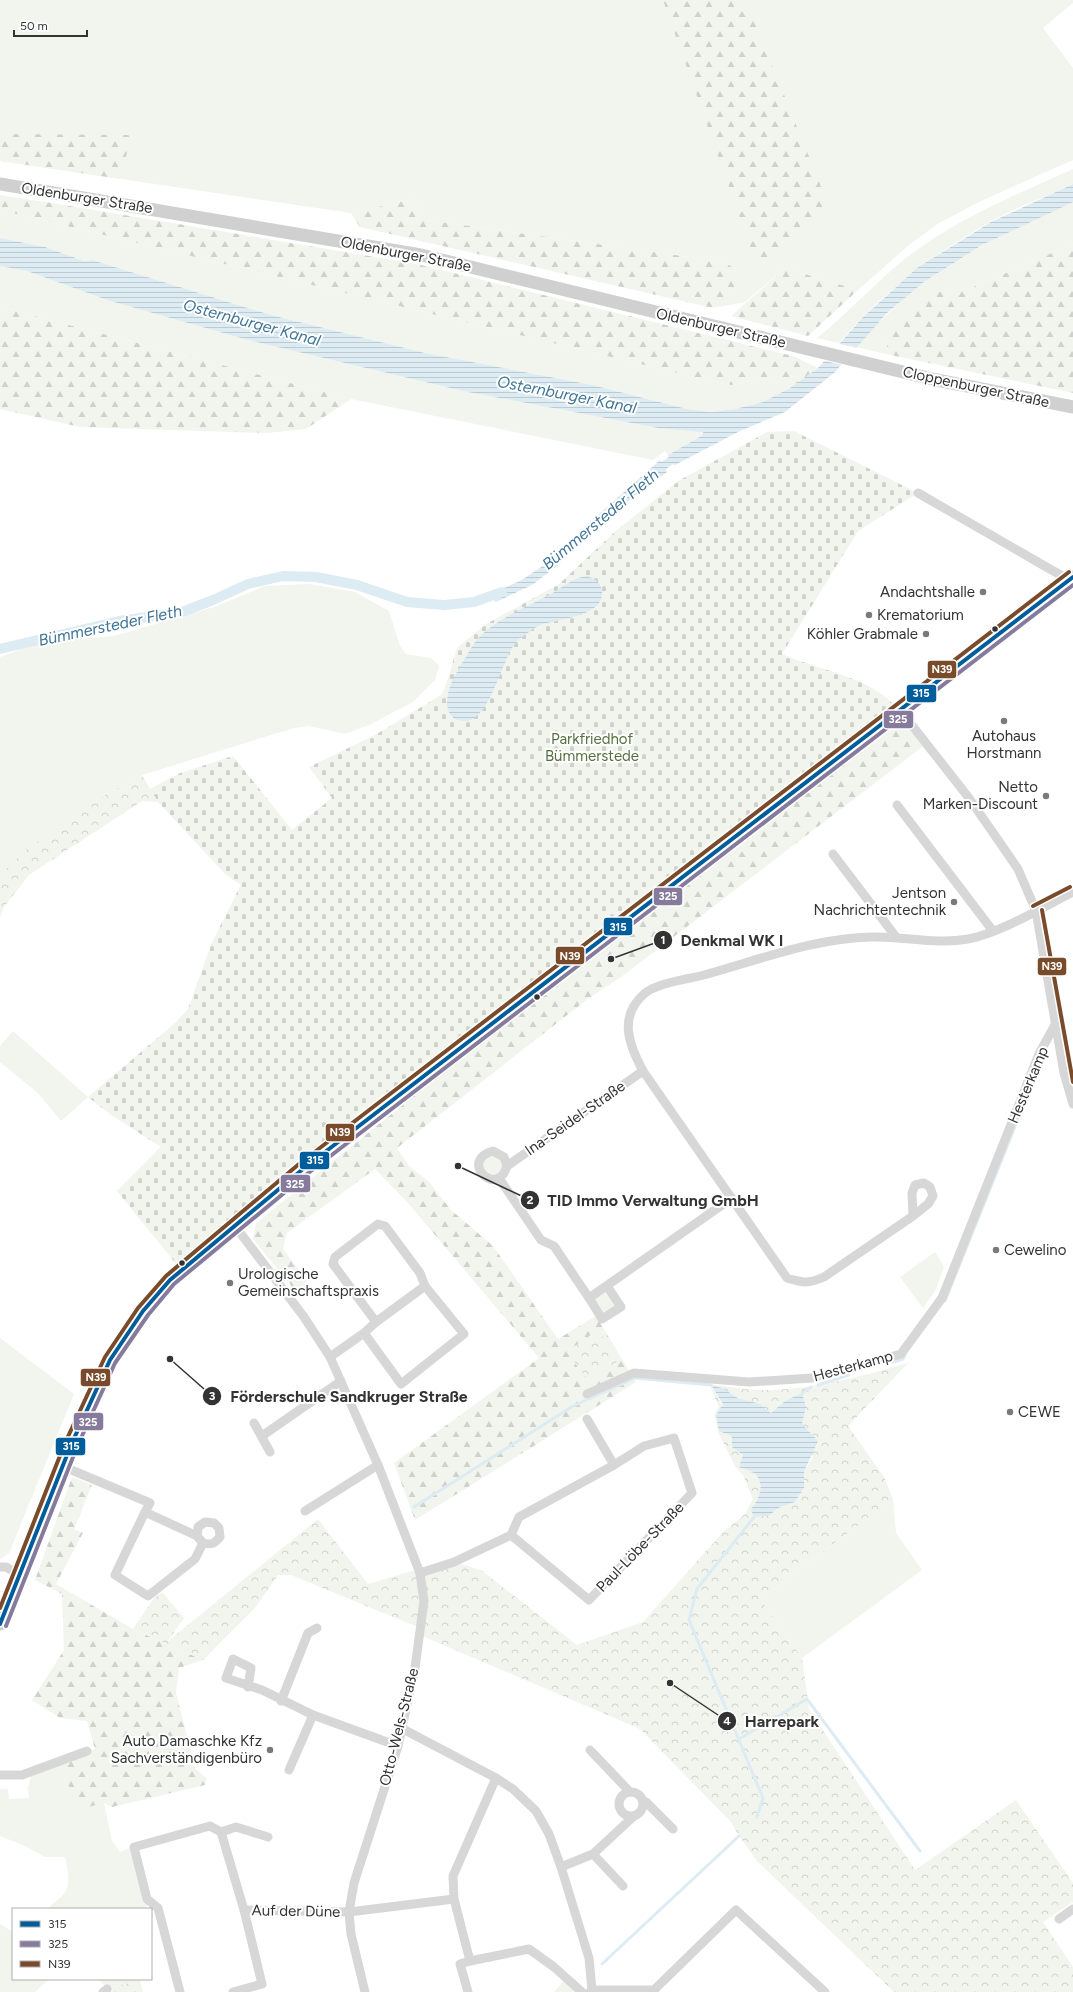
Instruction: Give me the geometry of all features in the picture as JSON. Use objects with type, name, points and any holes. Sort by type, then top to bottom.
[{"type":"street","name":"Oldenburger Straße","points":[[0,184],[421,255],[879,366]]},
{"type":"street","name":"Cloppenburger Straße","points":[[879,366],[1073,407]]},
{"type":"street","points":[[0,1624],[62,1466],[110,1360],[143,1311],[181,1270],[321,1154],[1071,578],[918,493]]},
{"type":"street","points":[[900,710],[1003,844],[1018,869],[1036,911],[1064,1073],[1073,1104]]},
{"type":"street","points":[[898,805],[993,931]]},
{"type":"street","points":[[833,854],[896,937]]},
{"type":"street","points":[[913,1216],[824,1277],[813,1282],[803,1283],[787,1278],[643,1070],[634,1054],[628,1034],[628,1019],[643,995],[653,987],[678,982],[825,941],[870,937],[896,937],[948,942],[980,936],[1036,911],[1073,892]]},
{"type":"street","name":"Hesterkamp","points":[[587,1394],[634,1373],[749,1382],[812,1378],[901,1354],[942,1298],[1039,1054],[1056,1024]]},
{"type":"street","name":"Ina-Seidel-Straße","points":[[507,1166],[643,1070]]},
{"type":"street","name":"Ina-Seidel-Straße","points":[[493,1151],[498,1152],[504,1157],[507,1166],[505,1173],[494,1180],[486,1178],[480,1172],[479,1164],[481,1158],[486,1153],[493,1151]]},
{"type":"street","points":[[499,1178],[541,1240],[554,1246],[602,1319],[620,1307],[607,1286]]},
{"type":"street","points":[[589,1298],[732,1198]]},
{"type":"street","points":[[364,1332],[401,1384],[464,1334],[425,1286],[420,1273],[385,1226],[378,1224],[335,1257],[333,1264],[376,1322]]},
{"type":"street","name":"Otto-Wels-Straße","points":[[235,1226],[304,1317],[330,1357],[378,1465],[420,1573],[424,1601],[415,1668],[398,1746],[354,1883],[349,1912],[351,1934],[365,1992]]},
{"type":"street","points":[[330,1357],[425,1286]]},
{"type":"street","points":[[262,1436],[341,1381]]},
{"type":"street","points":[[587,1420],[614,1465]]},
{"type":"street","points":[[254,1423],[270,1452]]},
{"type":"street","name":"Paul-Löbe-Straße","points":[[674,1438],[692,1493],[589,1600],[511,1536],[519,1517],[614,1465],[644,1446],[674,1438]]},
{"type":"street","points":[[305,1511],[378,1465]]},
{"type":"street","points":[[62,1466],[150,1503],[145,1512],[115,1575],[148,1596],[195,1559],[200,1540],[145,1512]]},
{"type":"street","points":[[420,1573],[454,1562],[511,1536]]},
{"type":"street","points":[[0,1567],[6,1566],[20,1575]]},
{"type":"street","points":[[281,1701],[308,1633],[317,1628]]},
{"type":"street","points":[[248,1687],[262,1690],[281,1701],[313,1715],[398,1746]]},
{"type":"street","points":[[289,1770],[313,1715]]},
{"type":"street","points":[[401,1728],[496,1778],[513,1789],[536,1811],[549,1834],[561,1867],[588,1958],[591,1991],[654,1991],[736,1910],[825,1992]]},
{"type":"street","points":[[561,1867],[593,1854],[642,1809],[643,1802],[640,1796],[630,1792],[590,1750]]},
{"type":"street","points":[[0,1776],[22,1775],[88,1751]]},
{"type":"street","points":[[470,1961],[454,1899],[452,1876],[496,1778]]},
{"type":"street","points":[[630,1792],[622,1795],[619,1806],[626,1815],[634,1816]]},
{"type":"street","points":[[643,1802],[646,1802],[673,1829]]},
{"type":"street","points":[[180,1992],[158,1908],[147,1899],[134,1847],[210,1826],[221,1832],[236,1827],[268,1837]]},
{"type":"street","name":"Auf der Düne","points":[[221,1832],[244,1910],[263,1988],[233,1992]]},
{"type":"street","points":[[593,1854],[623,1886]]},
{"type":"street","name":"Auf der Düne","points":[[244,1910],[349,1912],[454,1899]]},
{"type":"street","points":[[1059,1919],[1073,1908]]},
{"type":"street","points":[[468,1992],[460,1964],[530,1949],[554,1967],[582,1992]]},
{"type":"green space","points":[[0,0],[1073,0],[1073,3],[1043,28],[1073,68],[1073,160],[983,200],[939,223],[909,245],[858,290],[785,268],[745,302],[713,308],[734,288],[725,262],[427,220],[414,199],[351,213],[0,161]]},
{"type":"green space","points":[[663,0],[746,0],[830,209],[759,272]]},
{"type":"green space","points":[[0,134],[131,135],[121,179],[0,161]]},
{"type":"green space","points":[[1073,169],[1073,184],[1000,217],[969,234],[929,261],[890,291],[839,343],[817,338],[906,258],[925,244],[945,231],[1008,198]]},
{"type":"green space","points":[[0,195],[417,264],[793,356],[818,368],[790,388],[769,377],[732,385],[719,383],[0,210]]},
{"type":"green space","points":[[414,199],[427,220],[725,262],[740,273],[734,288],[713,308],[360,227],[351,213]]},
{"type":"green space","points":[[1073,202],[1073,244],[971,288],[936,292],[888,339],[886,354],[856,347],[897,305],[915,289],[941,270],[959,258],[996,238]]},
{"type":"green space","points":[[0,210],[719,383],[732,385],[769,377],[790,388],[763,402],[735,409],[711,412],[687,409],[592,385],[425,353],[271,315],[92,260],[84,261],[45,247],[0,238]]},
{"type":"green space","points":[[1073,244],[1073,393],[886,354],[888,339],[902,312],[936,292],[971,288]]},
{"type":"green space","points":[[0,266],[27,271],[107,300],[248,340],[463,391],[658,428],[700,431],[703,432],[703,435],[668,455],[665,451],[653,460],[351,399],[0,307]]},
{"type":"green space","points":[[785,268],[858,290],[808,336],[731,316]]},
{"type":"green space","points":[[0,307],[351,399],[306,429],[267,433],[80,427],[0,409]]},
{"type":"green space","name":"Parkfriedhof Bümmerstede","points":[[794,431],[918,493],[858,531],[782,654],[860,682],[874,689],[899,710],[181,1270],[117,1191],[161,1147],[111,1115],[88,1097],[175,1023],[188,1009],[212,942],[241,885],[226,875],[158,802],[150,789],[180,773],[233,756],[292,830],[332,798],[309,767],[375,735],[441,695],[445,688],[457,648],[486,624],[559,584],[617,530],[680,480],[767,432]]},
{"type":"green space","points":[[309,584],[355,592],[389,611],[400,646],[406,654],[431,658],[439,666],[435,680],[413,702],[369,725],[345,734],[309,726],[294,728],[142,775],[107,794],[0,876],[0,657],[41,642],[114,636],[214,607],[265,586]]},
{"type":"green space","points":[[900,710],[926,744],[621,977],[589,998],[397,1148],[409,1166],[429,1182],[451,1210],[493,1246],[558,1339],[596,1316],[636,1382],[415,1520],[394,1463],[539,1358],[408,1203],[375,1169],[287,1233],[283,1249],[307,1281],[297,1293],[253,1239],[256,1223],[409,1100],[577,960]]},
{"type":"green space","points":[[142,775],[158,802],[142,801],[29,875],[4,907],[0,918],[0,876],[23,852],[107,794]]},
{"type":"green space","points":[[13,1031],[88,1097],[61,1121],[38,1093],[0,1062],[0,1046]]},
{"type":"green space","points":[[498,1152],[505,1173],[486,1178],[481,1158]]},
{"type":"green space","points":[[935,1252],[944,1267],[935,1291],[923,1308],[900,1277]]},
{"type":"green space","points":[[607,1286],[621,1307],[602,1319],[589,1298]]},
{"type":"green space","points":[[598,1330],[618,1361],[589,1381],[566,1352]]},
{"type":"green space","points":[[0,1338],[74,1394],[9,1553],[0,1559]]},
{"type":"green space","points":[[908,1363],[848,1426],[884,1477],[893,1499],[760,1599],[802,1658],[809,1709],[915,1870],[1016,1800],[1073,1883],[1073,1902],[1043,1922],[1073,1967],[1073,1992],[894,1992],[757,1861],[731,1822],[640,1729],[420,1635],[420,1628],[291,1575],[278,1575],[255,1608],[203,1660],[133,1629],[154,1598],[162,1592],[184,1618],[167,1642],[318,1519],[368,1584],[412,1571],[420,1573],[454,1562],[481,1570],[577,1645],[643,1622],[723,1532],[745,1514],[753,1499],[743,1475],[736,1468],[718,1432],[715,1413],[719,1407],[709,1384],[758,1390],[777,1390],[815,1386]],"holes":[[[711,1386],[758,1405],[771,1413],[785,1401],[806,1407],[802,1424],[813,1457],[804,1472],[804,1488],[795,1502],[778,1508],[770,1515],[751,1510],[759,1496],[760,1482],[758,1477],[753,1472],[739,1467],[743,1455],[732,1436],[716,1415],[723,1405]]]},
{"type":"green space","points":[[72,1477],[92,1485],[74,1529],[83,1533],[56,1584],[133,1629],[203,1660],[179,1668],[176,1693],[195,1768],[207,1779],[205,1785],[112,1807],[104,1803],[76,1810],[62,1761],[95,1749],[87,1721],[60,1718],[32,1700],[64,1650],[62,1594],[35,1580]]},
{"type":"green space","points":[[893,1499],[896,1533],[922,1570],[802,1658],[760,1599]]},
{"type":"green space","points":[[62,1761],[104,1803],[112,1841],[120,1852],[130,1848],[147,1899],[146,1908],[50,1908],[62,1896],[67,1887],[68,1877],[65,1857],[45,1857],[23,1845],[0,1836],[0,1789],[8,1789],[9,1799],[29,1798],[28,1788],[32,1772]]},
{"type":"green space","points":[[0,1924],[12,1931],[12,1980],[48,1980],[35,1992],[0,1992]]},
{"type":"green space","points":[[566,1978],[582,1992],[554,1992]]},
{"type":"green space","points":[[100,1980],[140,1980],[107,1989]]},
{"type":"green space","points":[[140,1980],[143,1992],[103,1992],[107,1989]]},
{"type":"water","name":"Osternburger Kanal","points":[[1073,184],[1073,202],[982,245],[925,281],[887,313],[834,373],[785,412],[738,432],[675,465],[673,464],[666,469],[667,472],[604,519],[557,566],[532,585],[496,602],[488,595],[520,581],[552,560],[587,525],[660,460],[661,462],[669,457],[668,455],[703,435],[703,432],[658,428],[463,391],[248,340],[107,300],[27,271],[0,266],[0,238],[45,247],[84,261],[92,260],[271,315],[425,353],[592,385],[687,409],[711,412],[735,409],[763,402],[790,388],[818,368],[863,317],[917,268],[991,222]]},
{"type":"water","points":[[587,576],[597,581],[602,592],[601,600],[595,607],[578,616],[540,625],[518,640],[506,660],[487,703],[478,714],[469,720],[455,719],[448,710],[447,704],[450,687],[471,647],[482,634],[490,627],[510,615],[549,595],[572,581]]},
{"type":"water","points":[[711,1385],[722,1388],[738,1398],[760,1404],[771,1413],[785,1401],[802,1393],[806,1407],[802,1424],[818,1441],[804,1472],[804,1488],[795,1502],[778,1508],[770,1515],[754,1517],[751,1510],[759,1496],[760,1482],[754,1473],[739,1467],[743,1455],[732,1447],[732,1436],[719,1431],[716,1415],[723,1404]]},
{"type":"pier","points":[[836,343],[858,348],[843,365],[821,360]]},
{"type":"waterway","name":"Bümmersteder Fleth","points":[[0,649],[119,621],[182,612],[248,584],[283,576],[316,577],[357,585],[407,602],[444,605],[474,602],[502,592]]},
{"type":"waterway","points":[[1024,1104],[1040,1065]]},
{"type":"waterway","points":[[945,1301],[1018,1119]]},
{"type":"waterway","points":[[893,1362],[903,1359],[905,1355]]},
{"type":"waterway","points":[[818,1385],[849,1375]]},
{"type":"waterway","points":[[589,1399],[635,1378],[711,1385]]},
{"type":"waterway","points":[[802,1393],[811,1387]]},
{"type":"waterway","points":[[414,1507],[573,1406],[586,1400]]},
{"type":"waterway","points":[[754,1517],[697,1589],[689,1620],[763,1798],[757,1817]]},
{"type":"waterway","points":[[739,1739],[807,1699],[920,1851]]},
{"type":"waterway","points":[[602,1964],[739,1836]]},
{"type":"transit line","name":"N39","points":[[0,1608],[65,1443],[105,1357],[138,1308],[166,1276],[299,1164],[1069,572]]},
{"type":"transit line","name":"315","points":[[0,1624],[71,1445],[110,1360],[143,1311],[170,1280],[303,1169],[1073,577]]},
{"type":"transit line","name":"325","points":[[6,1626],[77,1447],[115,1363],[148,1315],[174,1284],[307,1174],[1073,585]]},
{"type":"transit line","name":"N39","points":[[1033,906],[1070,887]]},
{"type":"transit line","name":"N39","points":[[1042,910],[1073,1082]]},
{"type":"place","name":"Andachtshalle","points":[[983,592]]},
{"type":"place","name":"Krematorium","points":[[869,615]]},
{"type":"place","name":"Köhler Grabmale","points":[[926,634]]},
{"type":"place","name":"Autohaus Horstmann","points":[[1004,721]]},
{"type":"place","name":"Netto Marken-Discount","points":[[1046,796]]},
{"type":"place","name":"Jentson Nachrichtentechnik","points":[[954,902]]},
{"type":"place","name":"Denkmal WK I","points":[[611,959]]},
{"type":"place","name":"TID Immo Verwaltung GmbH","points":[[458,1166]]},
{"type":"place","name":"Cewelino","points":[[996,1250]]},
{"type":"place","name":"Urologische Gemeinschaftspraxis","points":[[230,1283]]},
{"type":"place","name":"Förderschule Sandkruger Straße","points":[[170,1359]]},
{"type":"place","name":"CEWE","points":[[1010,1412]]},
{"type":"place","name":"Harrepark","points":[[670,1683]]},
{"type":"place","name":"Auto Damaschke Kfz Sachverständigenbüro","points":[[270,1750]]}]
